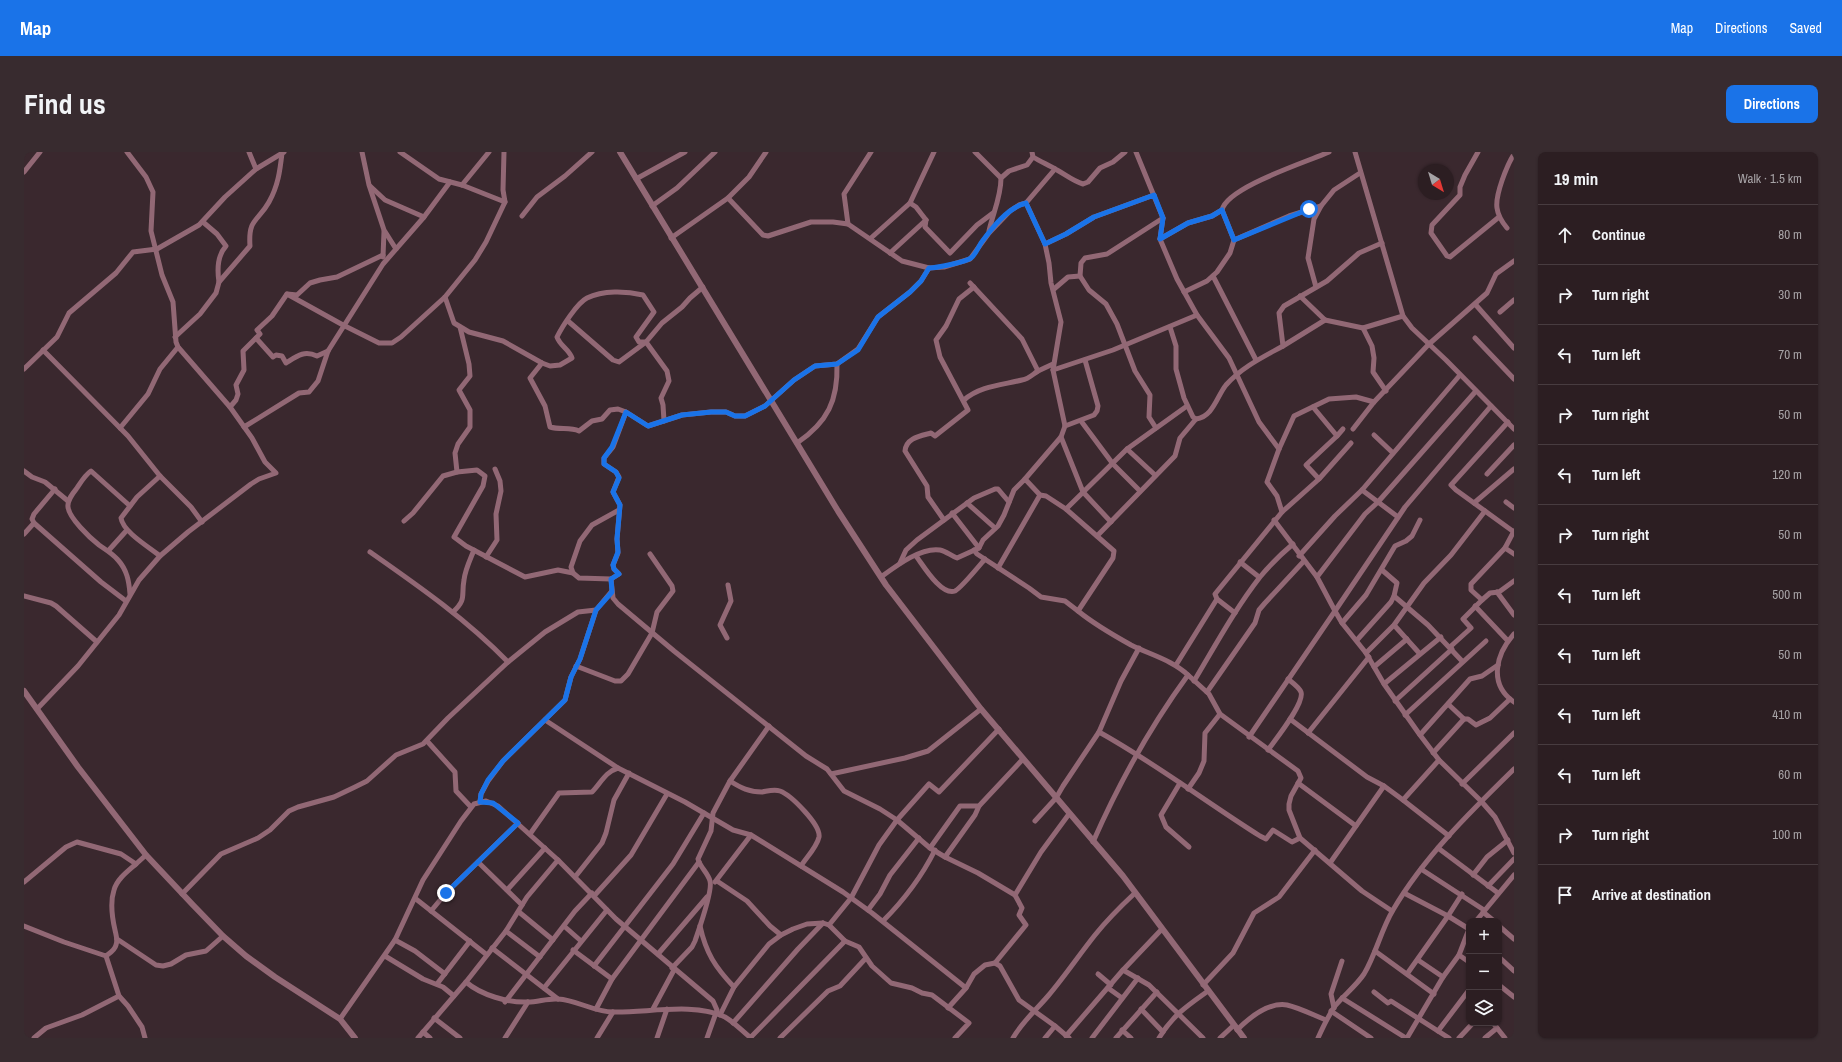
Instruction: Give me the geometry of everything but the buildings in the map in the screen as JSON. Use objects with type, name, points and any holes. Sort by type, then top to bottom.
[{"type":"street","points":[[24,172],[40,152]]},
{"type":"street","points":[[37,709],[78,666],[119,614],[139,580],[160,556],[188,532],[259,479],[276,473],[265,462],[230,407],[178,347],[175,337],[173,302],[157,260],[157,249],[151,231],[154,192],[146,177],[127,152]]},
{"type":"street","points":[[249,152],[256,170]]},
{"type":"street","points":[[362,152],[369,185],[384,230],[396,249]]},
{"type":"street","points":[[400,152],[433,175],[450,182],[462,184],[505,202]]},
{"type":"street","points":[[462,184],[489,152]]},
{"type":"street","points":[[288,294],[343,325],[379,343],[392,343],[401,337],[446,297],[475,260],[486,242],[505,202],[503,190],[504,152]]},
{"type":"street","points":[[522,216],[537,198],[592,152]]},
{"type":"street","points":[[620,152],[838,511],[881,577],[914,623],[982,709],[1136,893],[1203,985],[1244,1038]]},
{"type":"street","points":[[636,179],[685,152]]},
{"type":"street","points":[[652,206],[677,188],[715,152]]},
{"type":"street","points":[[671,238],[728,198],[749,177],[766,152]]},
{"type":"street","points":[[848,224],[844,194],[871,152]]},
{"type":"street","points":[[871,238],[910,203],[934,152]]},
{"type":"street","points":[[975,152],[1001,178]]},
{"type":"street","points":[[989,233],[993,213],[998,202],[1001,178],[1010,171],[1026,165],[1033,155],[1071,179],[1083,184],[1088,182],[1100,168],[1113,162],[1125,152]]},
{"type":"street","points":[[1160,239],[1188,223],[1212,216],[1222,210],[1229,199],[1249,186],[1328,152]]},
{"type":"street","points":[[1355,152],[1403,316],[1412,328],[1514,429]]},
{"type":"street","points":[[1478,152],[1465,175],[1460,187],[1460,195],[1432,225],[1431,233],[1439,247],[1447,256],[1450,256],[1499,216]]},
{"type":"street","points":[[24,369],[57,337],[69,313],[116,273],[124,265],[130,255],[136,251],[157,249],[170,243],[203,222],[225,197],[256,170],[283,153]]},
{"type":"street","points":[[219,282],[250,246],[249,236],[252,224],[272,197],[281,171],[283,153]]},
{"type":"street","points":[[1138,153],[1163,218],[1160,239],[1184,292],[1197,315],[1229,358],[1259,422],[1279,449]]},
{"type":"street","points":[[1507,228],[1499,216],[1496,207],[1504,174],[1514,154]]},
{"type":"street","points":[[728,198],[763,235],[768,236],[811,222],[848,224],[871,238],[902,261],[929,268],[944,267],[970,259],[989,233],[1010,211],[1019,205],[1026,203],[1055,169]]},
{"type":"street","points":[[1316,287],[1308,258],[1314,220],[1320,206],[1334,190],[1360,173]]},
{"type":"street","points":[[244,427],[299,393],[309,392],[318,381],[328,351],[343,325],[383,264],[424,217],[450,182]]},
{"type":"street","points":[[369,185],[385,200],[424,217]]},
{"type":"street","points":[[1045,244],[1066,234],[1094,217],[1154,195]]},
{"type":"street","points":[[910,203],[916,207],[926,220],[925,227],[950,253],[977,225],[993,213]]},
{"type":"street","points":[[881,577],[900,563],[916,556],[940,550],[957,558],[976,549],[1004,516],[1014,490],[1061,437],[1065,426],[1053,367],[1061,322],[1045,244],[1026,203]]},
{"type":"street","points":[[1234,240],[1289,216],[1320,206]]},
{"type":"street","points":[[1184,292],[1207,281],[1213,276],[1230,253],[1234,240],[1222,210]]},
{"type":"street","points":[[1156,428],[1149,417],[1150,395],[1135,371],[1117,324],[1106,304],[1089,290],[1080,276],[1081,263],[1085,258],[1107,254],[1163,218]]},
{"type":"street","points":[[890,253],[926,220]]},
{"type":"street","points":[[175,337],[200,314],[216,293],[219,282],[217,270],[222,251],[226,246],[217,234],[203,222]]},
{"type":"street","points":[[383,264],[384,230]]},
{"type":"street","points":[[1283,346],[1279,313],[1284,306],[1342,269],[1359,253],[1382,244]]},
{"type":"street","points":[[288,294],[297,295],[310,284],[320,280],[337,277],[383,255]]},
{"type":"street","points":[[1353,429],[1374,402],[1429,344],[1487,293],[1496,274],[1514,261]]},
{"type":"street","points":[[542,363],[530,378],[545,406],[550,426],[557,429],[574,429],[579,432],[592,421],[602,419],[610,410],[618,409],[626,412],[648,426],[682,415],[711,412],[726,412],[735,416],[745,416],[772,401],[794,380],[815,366],[837,364],[858,350],[878,317],[910,292],[921,281],[929,268]]},
{"type":"street","points":[[1054,289],[1068,277],[1080,276]]},
{"type":"street","points":[[1213,276],[1256,360]]},
{"type":"street","points":[[970,283],[1022,339],[1038,371]]},
{"type":"street","points":[[568,321],[617,362],[624,359],[646,342],[662,323],[703,287]]},
{"type":"street","points":[[944,520],[928,497],[927,486],[905,451],[906,445],[910,440],[931,433],[935,436],[968,410],[940,357],[936,340],[946,326],[959,299],[974,288]]},
{"type":"street","points":[[446,297],[454,323],[460,327],[479,335],[503,341],[542,363],[560,366],[572,358],[570,353],[559,343],[557,337],[572,313],[586,298],[629,291],[643,295],[654,312],[636,337],[638,342],[646,342]]},
{"type":"street","points":[[230,407],[236,400],[238,394],[236,385],[244,370],[242,351],[260,334],[257,330],[272,316],[288,294]]},
{"type":"street","points":[[1300,296],[1325,320],[1363,328],[1403,316]]},
{"type":"street","points":[[1500,312],[1514,300]]},
{"type":"street","points":[[1475,304],[1514,348]]},
{"type":"street","points":[[964,400],[975,393],[1004,383],[1028,379],[1038,371],[1085,360],[1197,315]]},
{"type":"street","points":[[1097,536],[1175,456],[1180,438],[1196,418],[1200,418],[1211,410],[1227,384],[1256,360],[1283,346],[1325,320]]},
{"type":"street","points":[[457,472],[455,453],[458,444],[470,427],[470,410],[459,390],[470,376],[469,364],[460,327]]},
{"type":"street","points":[[1170,327],[1176,346],[1176,369],[1187,406],[1192,417],[1196,418]]},
{"type":"street","points":[[1363,328],[1373,352],[1373,372],[1386,391]]},
{"type":"street","points":[[256,338],[272,357],[276,355],[282,356],[286,363],[303,353],[310,353],[317,356],[328,351]]},
{"type":"street","points":[[1475,338],[1514,380]]},
{"type":"street","points":[[646,342],[667,371],[669,381],[661,398],[664,421]]},
{"type":"street","points":[[120,428],[148,394],[160,369],[178,347]]},
{"type":"street","points":[[43,350],[120,428],[160,476],[191,507],[202,522]]},
{"type":"street","points":[[1065,426],[1094,415],[1098,411],[1098,406],[1085,360]]},
{"type":"street","points":[[797,443],[817,428],[831,407],[838,377],[837,364]]},
{"type":"street","points":[[1300,556],[1335,516],[1362,490],[1460,375]]},
{"type":"street","points":[[1317,577],[1365,514],[1378,502],[1476,391]]},
{"type":"street","points":[[1282,512],[1277,496],[1267,482],[1279,449],[1294,416],[1329,399],[1356,397],[1374,402]]},
{"type":"street","points":[[1066,509],[1082,492],[1128,450],[1187,406]]},
{"type":"street","points":[[1249,737],[1398,517],[1425,482],[1491,406]]},
{"type":"street","points":[[1313,407],[1337,436]]},
{"type":"street","points":[[404,520],[414,513],[443,476],[457,472],[477,470],[485,476],[478,498],[454,537],[486,557],[525,577],[558,570],[573,573],[579,578],[611,579],[619,574],[614,569],[613,565],[618,552],[619,510],[618,501],[613,492],[619,478],[616,472],[604,464],[604,458],[612,447],[626,412]]},
{"type":"street","points":[[1081,420],[1113,464],[1140,491]]},
{"type":"street","points":[[1482,600],[1471,590],[1471,584],[1505,548],[1514,532],[1451,485],[1508,422]]},
{"type":"street","points":[[1319,479],[1306,465],[1343,429]]},
{"type":"street","points":[[1374,435],[1393,453]]},
{"type":"street","points":[[1061,437],[1082,492],[1111,522]]},
{"type":"street","points":[[1236,613],[1217,599],[1215,594],[1274,520],[1319,479],[1351,443]]},
{"type":"street","points":[[1487,474],[1514,445]]},
{"type":"street","points":[[1128,450],[1155,475]]},
{"type":"street","points":[[486,557],[496,540],[496,514],[501,491],[500,481],[495,469]]},
{"type":"street","points":[[1474,503],[1514,469]]},
{"type":"street","points":[[24,471],[45,482],[68,501],[70,514],[77,523],[98,544],[109,550],[118,559],[126,573],[130,594]]},
{"type":"street","points":[[68,501],[81,481],[91,471],[130,506]]},
{"type":"street","points":[[160,476],[137,497],[122,518],[122,522],[127,530],[160,556]]},
{"type":"street","points":[[1025,479],[1040,495],[1046,496],[1066,509],[1114,551],[1115,554],[1078,611]]},
{"type":"street","points":[[900,563],[906,550],[967,502],[995,488],[998,489],[1009,502]]},
{"type":"street","points":[[55,489],[34,514],[32,520],[34,524],[101,582],[126,601]]},
{"type":"street","points":[[1362,490],[1398,517]]},
{"type":"street","points":[[998,568],[1040,495]]},
{"type":"street","points":[[967,502],[994,528]]},
{"type":"street","points":[[1506,502],[1514,508]]},
{"type":"street","points":[[573,573],[571,567],[573,557],[587,530],[597,521],[619,510]]},
{"type":"street","points":[[1308,733],[1368,655],[1394,625],[1424,583],[1451,555],[1485,511]]},
{"type":"street","points":[[952,514],[976,549],[977,554],[1029,588],[1036,595],[1065,601],[1100,626],[1139,648],[1176,665],[1207,692],[1220,714],[1249,737],[1298,771],[1301,778],[1291,796],[1289,810],[1300,838],[1362,891],[1392,911]]},
{"type":"street","points":[[1274,520],[1317,577],[1342,623],[1368,655],[1384,684],[1405,715],[1439,760],[1481,801],[1495,817],[1514,854]]},
{"type":"street","points":[[1342,623],[1366,595],[1382,570],[1394,546],[1406,541],[1412,536],[1420,520]]},
{"type":"street","points":[[24,534],[34,524]]},
{"type":"street","points":[[109,550],[127,530]]},
{"type":"street","points":[[1194,681],[1259,577],[1293,544]]},
{"type":"street","points":[[1505,548],[1514,554]]},
{"type":"street","points":[[453,612],[460,605],[464,594],[463,582],[474,550]]},
{"type":"street","points":[[370,552],[453,612],[481,635],[508,662]]},
{"type":"street","points":[[576,666],[614,681],[621,681],[628,674],[652,633],[656,612],[673,592],[672,586],[650,554]]},
{"type":"street","points":[[916,556],[941,588],[948,591],[954,591],[958,588],[985,559]]},
{"type":"street","points":[[1207,692],[1255,623],[1260,610],[1304,561]]},
{"type":"street","points":[[1240,562],[1259,577]]},
{"type":"street","points":[[1357,640],[1394,596],[1397,583],[1382,570]]},
{"type":"street","points":[[611,579],[613,598],[618,604],[769,726],[827,769],[844,791],[898,820],[932,849],[945,857],[978,873],[1015,895],[1022,908],[1019,915],[1026,925],[995,962],[979,969],[974,974],[966,988],[948,1008]]},
{"type":"street","points":[[1395,701],[1471,628],[1463,619],[1475,606],[1490,593],[1497,592],[1514,582]]},
{"type":"street","points":[[727,638],[720,625],[731,601],[728,585]]},
{"type":"street","points":[[480,802],[481,794],[488,780],[503,761],[566,698],[571,677],[596,610],[612,592]]},
{"type":"street","points":[[1497,592],[1514,615]]},
{"type":"street","points":[[24,596],[51,603],[97,642]]},
{"type":"street","points":[[1394,596],[1440,637],[1462,661]]},
{"type":"street","points":[[1176,665],[1217,599]]},
{"type":"street","points":[[1475,606],[1508,641]]},
{"type":"street","points":[[182,894],[221,854],[258,838],[270,830],[289,811],[334,797],[367,781],[396,754],[418,747],[427,741],[448,718],[508,662],[545,632],[578,612],[596,610]]},
{"type":"street","points":[[1394,625],[1420,654]]},
{"type":"street","points":[[1448,704],[1464,719],[1468,719],[1476,725],[1490,718],[1512,701],[1503,693],[1499,684],[1497,673],[1498,660],[1508,641],[1514,634]]},
{"type":"street","points":[[1384,684],[1440,637]]},
{"type":"street","points":[[1374,667],[1407,639]]},
{"type":"street","points":[[1405,715],[1462,661],[1486,641]]},
{"type":"street","points":[[1036,821],[1056,798],[1099,732],[1121,681],[1139,648]]},
{"type":"street","points":[[1420,735],[1470,679],[1482,676],[1498,665]]},
{"type":"street","points":[[1094,842],[1138,754],[1159,716],[1188,675]]},
{"type":"street","points":[[1268,750],[1301,703],[1301,692],[1298,687],[1288,679]]},
{"type":"street","points":[[24,691],[78,767],[146,855],[182,894],[223,936],[246,956],[275,977],[340,1019],[356,1038]]},
{"type":"street","points":[[831,774],[905,758],[928,751],[982,709]]},
{"type":"street","points":[[1188,789],[1199,773],[1204,761],[1205,733],[1220,714]]},
{"type":"street","points":[[1290,719],[1367,777],[1384,786],[1449,836]]},
{"type":"street","points":[[1433,753],[1464,719]]},
{"type":"street","points":[[544,720],[618,768],[712,817],[733,830],[751,835],[801,866],[868,910],[966,988]]},
{"type":"street","points":[[653,1009],[673,969],[692,947],[710,895],[710,879],[699,862],[699,855],[711,831],[712,817],[730,781],[769,726]]},
{"type":"street","points":[[829,925],[851,898],[879,845],[929,784],[939,792],[999,729]]},
{"type":"street","points":[[1099,732],[1138,754],[1260,836],[1266,839],[1273,830],[1292,842],[1300,838]]},
{"type":"street","points":[[1462,784],[1514,733]]},
{"type":"street","points":[[427,741],[455,772],[456,791],[471,807]]},
{"type":"street","points":[[945,857],[979,806],[1023,759]]},
{"type":"street","points":[[1403,800],[1439,760]]},
{"type":"street","points":[[530,834],[559,793],[592,792],[605,776],[612,770],[618,768]]},
{"type":"street","points":[[1318,1038],[1332,1010],[1362,976],[1376,951],[1392,911],[1421,869],[1481,801],[1514,769]]},
{"type":"street","points":[[575,877],[602,843],[614,800],[629,773]]},
{"type":"street","points":[[730,781],[744,790],[759,792],[772,790],[784,793],[816,825],[819,834],[818,841],[801,866]]},
{"type":"street","points":[[1180,783],[1161,815],[1166,827],[1189,847]]},
{"type":"street","points":[[1298,783],[1356,826]]},
{"type":"street","points":[[1330,863],[1384,786]]},
{"type":"street","points":[[505,1002],[564,926],[631,855],[667,794]]},
{"type":"street","points":[[340,1019],[395,940],[416,899],[423,880],[471,807],[480,802],[493,803],[518,823],[558,860],[625,927],[658,954],[673,969],[713,1001],[718,1015]]},
{"type":"street","points":[[882,921],[893,912],[927,866],[932,849],[960,806],[979,806]]},
{"type":"street","points":[[594,966],[673,864],[704,813]]},
{"type":"street","points":[[1015,895],[1045,846],[1069,814]]},
{"type":"street","points":[[432,912],[446,893],[518,823]]},
{"type":"street","points":[[711,885],[717,881],[751,835]]},
{"type":"street","points":[[868,910],[880,894],[890,875],[919,838]]},
{"type":"street","points":[[1473,875],[1487,857],[1508,840]]},
{"type":"street","points":[[24,882],[66,847],[77,842],[121,854],[136,864]]},
{"type":"street","points":[[507,890],[544,848]]},
{"type":"street","points":[[1438,848],[1498,893]]},
{"type":"street","points":[[1203,985],[1232,953],[1254,913],[1279,897],[1315,850]]},
{"type":"street","points":[[106,956],[112,952],[116,945],[117,939],[112,897],[114,888],[119,880],[146,855]]},
{"type":"street","points":[[1488,886],[1514,859]]},
{"type":"street","points":[[418,1038],[466,982],[506,931],[522,905],[558,860]]},
{"type":"street","points":[[478,862],[522,905]]},
{"type":"street","points":[[596,1009],[612,979],[699,862]]},
{"type":"street","points":[[1421,869],[1462,894],[1491,918]]},
{"type":"street","points":[[1478,918],[1514,875]]},
{"type":"street","points":[[717,881],[747,901],[770,926],[781,935]]},
{"type":"street","points":[[1013,1038],[1018,1029],[1078,959],[1095,935],[1115,912],[1136,893]]},
{"type":"street","points":[[1404,893],[1448,916],[1466,930]]},
{"type":"street","points":[[1407,974],[1462,894]]},
{"type":"street","points":[[658,954],[710,895]]},
{"type":"street","points":[[416,899],[487,955]]},
{"type":"street","points":[[544,988],[573,950],[607,910]]},
{"type":"street","points":[[519,912],[553,940]]},
{"type":"street","points":[[734,1023],[798,948],[823,923]]},
{"type":"street","points":[[707,1038],[734,987],[762,951],[781,935],[807,924],[823,923],[829,925],[845,941],[859,947],[872,966],[891,983],[912,988],[922,994],[932,995],[968,1024],[955,1038]]},
{"type":"street","points":[[700,925],[705,948],[716,967],[734,987]]},
{"type":"street","points":[[24,926],[64,942],[106,956]]},
{"type":"street","points":[[564,926],[581,941]]},
{"type":"street","points":[[995,962],[1000,966],[1019,1000],[1035,1010],[1068,1037],[1123,970],[1162,929]]},
{"type":"street","points":[[1502,929],[1514,939]]},
{"type":"street","points":[[506,931],[540,957]]},
{"type":"street","points":[[117,939],[156,964],[163,966],[170,964],[186,955],[206,951],[223,936]]},
{"type":"street","points":[[1342,998],[1407,1038],[1443,978],[1459,955],[1466,936]]},
{"type":"street","points":[[395,940],[416,951],[445,974]]},
{"type":"street","points":[[437,984],[470,941]]},
{"type":"street","points":[[466,982],[477,989],[505,1002],[528,1002],[558,999],[613,1012],[667,1009],[686,1010],[718,1015],[734,1023],[750,1038],[845,941]]},
{"type":"street","points":[[492,948],[558,999]]},
{"type":"street","points":[[573,950],[612,979]]},
{"type":"street","points":[[1376,951],[1434,994]]},
{"type":"street","points":[[1459,955],[1466,960]]},
{"type":"street","points":[[106,956],[120,996],[142,1027],[145,1038]]},
{"type":"street","points":[[385,956],[423,979],[444,987],[454,996]]},
{"type":"street","points":[[780,1038],[828,991],[840,986],[866,958]]},
{"type":"street","points":[[1418,960],[1443,978]]},
{"type":"street","points":[[1502,960],[1514,971]]},
{"type":"street","points":[[1332,1010],[1331,994],[1342,961]]},
{"type":"street","points":[[1123,970],[1138,978],[1157,992],[1202,1038]]},
{"type":"street","points":[[1098,974],[1122,998]]},
{"type":"street","points":[[1092,1038],[1138,978]]},
{"type":"street","points":[[1502,987],[1514,997]]},
{"type":"street","points":[[1159,1038],[1170,1021],[1178,1013],[1208,991]]},
{"type":"street","points":[[1116,1038],[1157,992]]},
{"type":"street","points":[[1374,992],[1388,1003],[1391,1001],[1449,1038]]},
{"type":"street","points":[[1438,1031],[1466,994]]},
{"type":"street","points":[[34,1038],[46,1028],[82,1015],[120,996]]},
{"type":"street","points":[[504,1038],[528,1002]]},
{"type":"street","points":[[1220,1038],[1252,1017],[1276,1006],[1286,1005],[1326,1020]]},
{"type":"street","points":[[657,1038],[667,1009]]},
{"type":"street","points":[[1141,1009],[1162,1032]]},
{"type":"street","points":[[1332,1010],[1371,1038]]},
{"type":"street","points":[[597,1038],[613,1012]]},
{"type":"street","points":[[434,1018],[460,1038]]},
{"type":"street","points":[[1045,1038],[1054,1026]]},
{"type":"street","points":[[1459,1038],[1470,1026]]},
{"type":"street","points":[[1485,1038],[1494,1026]]},
{"type":"street","points":[[1496,1026],[1505,1038]]},
{"type":"street","points":[[1122,1030],[1131,1038]]},
{"type":"street","points":[[423,1032],[430,1038]]},
{"type":"route","points":[[446,893],[518,823],[493,803],[480,802],[481,794],[488,780],[503,761],[565,700],[568,695],[571,677],[580,659],[596,610],[612,592],[611,579],[619,574],[614,569],[613,565],[617,558],[619,549],[617,539],[620,505],[613,492],[619,478],[616,472],[604,464],[604,458],[607,456],[612,447],[626,416],[626,412],[648,426],[682,415],[711,412],[726,412],[735,416],[745,416],[765,406],[794,380],[815,366],[837,364],[848,358],[858,350],[866,338],[871,326],[878,317],[910,292],[921,281],[929,268],[944,267],[970,259],[989,233],[1010,211],[1019,205],[1026,203],[1045,244],[1066,234],[1094,217],[1154,195],[1163,218],[1160,239],[1188,223],[1212,216],[1222,210],[1234,240],[1309,209]]}]
